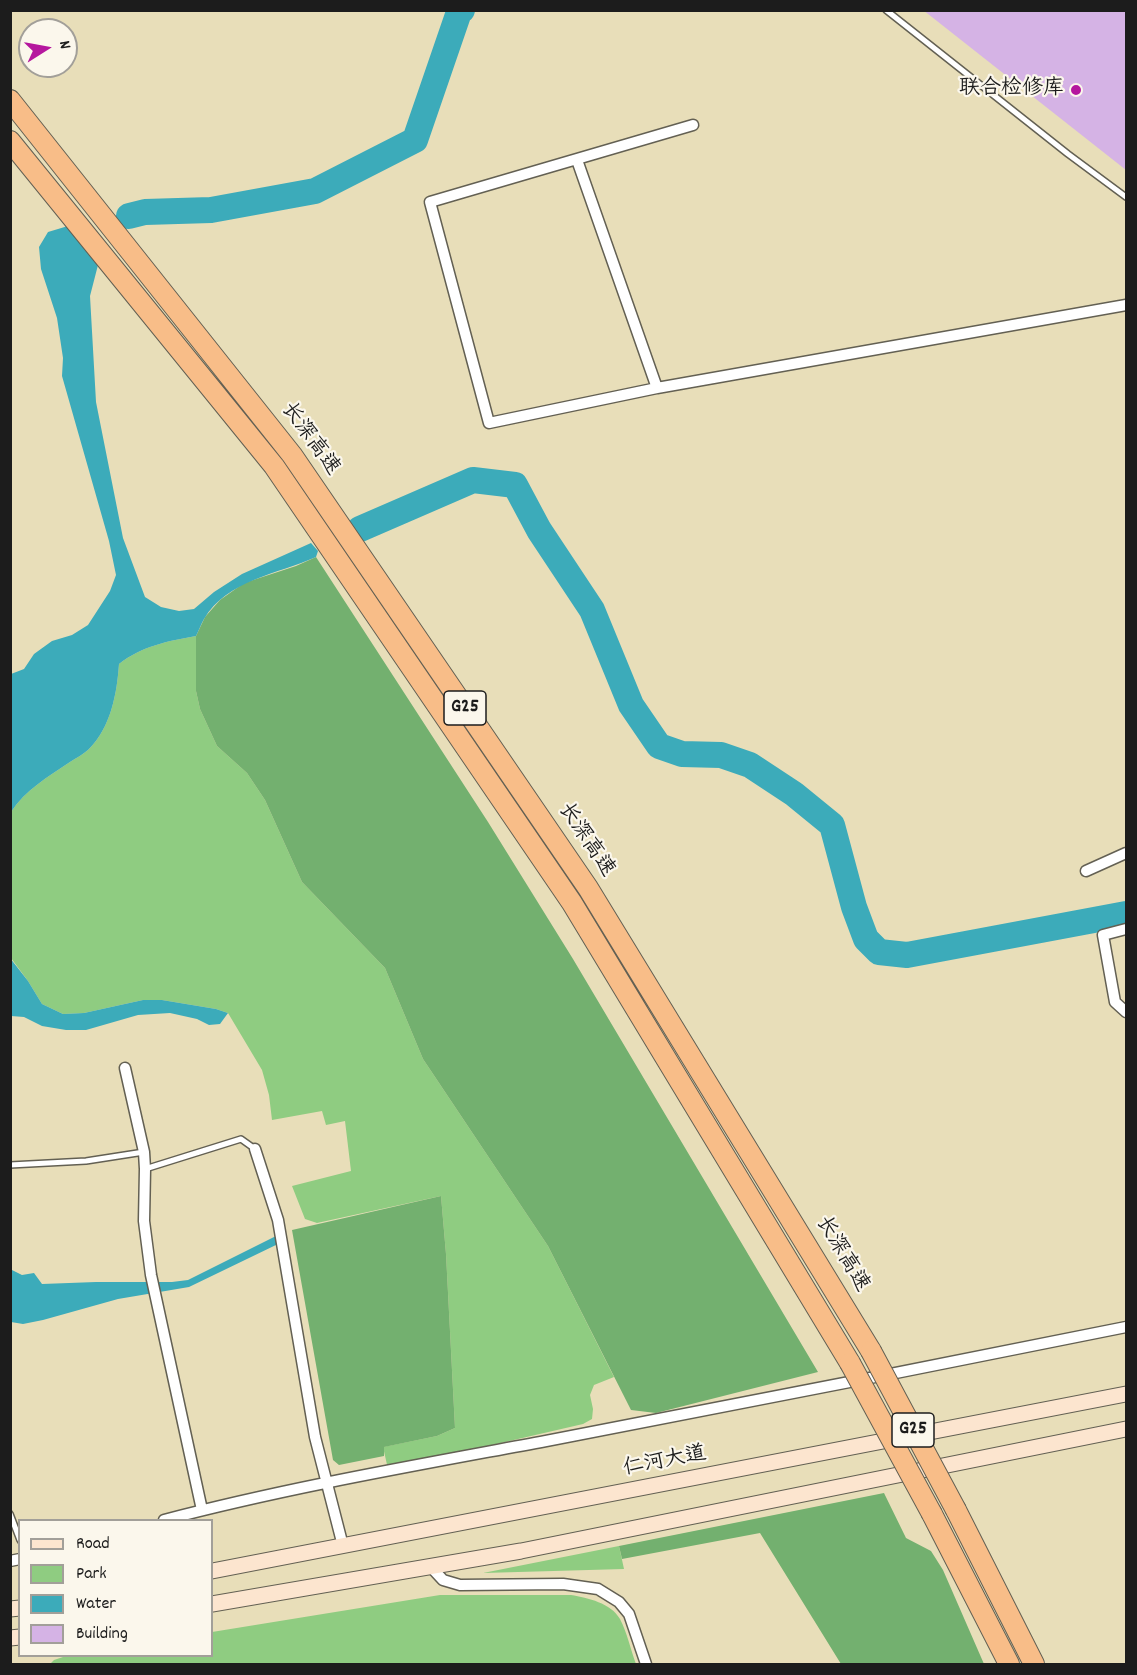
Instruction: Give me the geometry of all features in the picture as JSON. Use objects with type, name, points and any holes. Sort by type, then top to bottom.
[{"type":"highway","name":"长深高速","points":[[10,99],[292,455],[588,888],[871,1351],[956,1510],[1034,1665]]},
{"type":"highway","name":"长深高速","points":[[10,141],[274,466],[572,903],[850,1363],[932,1514],[1009,1665]]},
{"type":"main road","name":"仁河大道","points":[[213,1571],[1126,1394]]},
{"type":"main road","points":[[213,1604],[533,1549],[1126,1429]]},
{"type":"street","points":[[693,125],[430,202],[489,423],[657,388],[1126,305]]},
{"type":"street","points":[[577,160],[657,388]]},
{"type":"street","points":[[1086,871],[1126,853]]},
{"type":"street","points":[[1126,929],[1103,934],[1115,1002],[1126,1012]]},
{"type":"street","points":[[126,1068],[144,1152],[144,1221],[155,1300],[202,1510]]},
{"type":"street","points":[[255,1149],[278,1220],[315,1437],[343,1546]]},
{"type":"street","points":[[171,1519],[327,1483],[916,1370],[1126,1326]]},
{"type":"street","points":[[431,1567],[443,1580],[460,1585],[563,1584],[598,1589],[619,1602],[629,1614],[646,1665]]},
{"type":"lane","points":[[886,10],[1126,197]]},
{"type":"lane","points":[[145,1169],[241,1139],[255,1149]]},
{"type":"lane","points":[[10,1165],[86,1161],[144,1152]]},
{"type":"lane","points":[[10,1514],[18,1535]]},
{"type":"green space","points":[[316,557],[488,822],[573,959],[818,1372],[656,1413],[631,1410],[548,1246],[423,1059],[385,968],[302,882],[265,800],[247,773],[217,746],[200,709],[196,691],[196,636],[205,617],[220,600],[244,583]]},
{"type":"green space","points":[[196,636],[196,691],[200,709],[217,746],[247,773],[265,800],[302,882],[385,968],[423,1059],[548,1246],[614,1377],[594,1385],[590,1395],[593,1409],[592,1419],[583,1424],[388,1469],[383,1447],[437,1436],[455,1428],[441,1196],[317,1223],[305,1219],[292,1186],[351,1171],[345,1121],[326,1125],[322,1111],[272,1120],[269,1095],[262,1070],[228,1013],[162,1000],[143,1000],[84,1013],[63,1014],[42,1004],[11,958],[11,812],[30,790],[85,753],[97,740],[112,709],[119,664],[137,653],[165,642]]},
{"type":"green space","points":[[441,1196],[455,1428],[437,1436],[384,1447],[384,1456],[339,1465],[333,1460],[292,1230]]},
{"type":"green space","points":[[884,1493],[906,1538],[931,1551],[943,1570],[984,1664],[841,1664],[760,1533],[622,1559],[619,1546]]},
{"type":"green space","points":[[619,1546],[624,1569],[483,1573]]},
{"type":"green space","points":[[440,1595],[571,1595],[605,1605],[616,1613],[625,1630],[636,1664],[50,1664],[63,1657],[213,1657],[213,1632]]},
{"type":"water","points":[[68,226],[98,265],[90,296],[96,402],[123,538],[145,597],[161,607],[179,611],[194,609],[214,592],[242,574],[311,543],[318,551],[316,557],[254,580],[226,595],[204,619],[196,636],[165,642],[137,653],[119,664],[112,709],[97,740],[85,753],[30,790],[11,812],[11,674],[24,669],[34,654],[52,641],[72,635],[88,625],[110,591],[116,575],[109,541],[62,376],[63,358],[57,318],[41,269],[39,247],[48,232]]},
{"type":"water","points":[[10,958],[42,1004],[63,1014],[84,1013],[143,1000],[162,1000],[228,1013],[220,1024],[209,1025],[197,1019],[170,1013],[138,1015],[86,1030],[66,1030],[42,1026],[24,1017],[11,1016]]},
{"type":"water","points":[[276,1236],[278,1244],[189,1287],[118,1299],[23,1324],[11,1322],[10,1269],[22,1275],[34,1273],[42,1284],[172,1282],[188,1280]]},
{"type":"building","name":"联合检修库","points":[[923,10],[1126,10],[1126,170]]},
{"type":"waterway","points":[[129,216],[145,212],[211,210],[315,191],[415,140],[459,12],[462,10]]},
{"type":"waterway","points":[[360,529],[473,480],[515,485],[539,530],[592,610],[631,705],[659,746],[682,754],[721,755],[750,765],[794,794],[832,825],[854,907],[866,939],[879,952],[907,955],[1126,914]]},
{"type":"place","name":"联合检修库","points":[[1076,90]]}]
